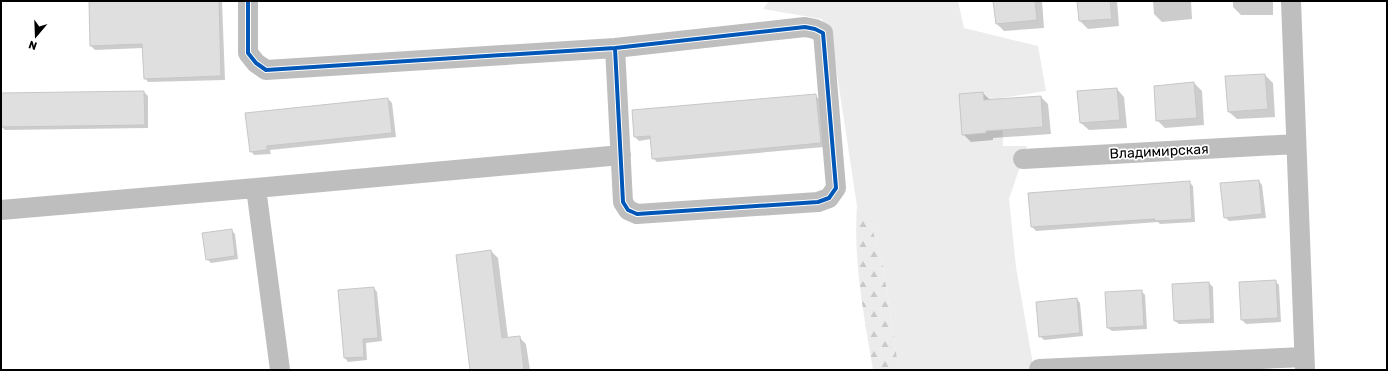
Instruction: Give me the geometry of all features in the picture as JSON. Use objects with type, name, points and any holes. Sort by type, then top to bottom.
[{"type":"street","points":[[248,1],[248,53],[256,64],[266,70],[615,48],[805,27],[815,29],[822,33],[836,188],[829,198],[818,202],[637,214],[628,210],[622,202],[615,48]]},
{"type":"street","points":[[1039,369],[1305,363],[1291,1]]},
{"type":"street","name":"Владимирская","points":[[1023,159],[1296,144]]},
{"type":"street","points":[[1,210],[621,155]]},
{"type":"street","points":[[256,188],[280,370]]},
{"type":"green space","points":[[769,1],[958,1],[964,28],[1038,46],[1046,91],[1002,98],[1003,146],[1027,146],[1009,199],[1016,267],[1034,370],[896,370],[898,365],[883,266],[870,222],[857,206],[833,48],[822,19],[763,9]]},
{"type":"green space","points":[[857,206],[870,221],[883,266],[898,365],[896,370],[873,370],[858,268],[856,227]]},
{"type":"building","points":[[89,1],[219,1],[221,76],[144,79],[142,44],[90,46]]},
{"type":"building","points":[[993,1],[1035,1],[1037,20],[996,24]]},
{"type":"building","points":[[1077,1],[1110,1],[1112,19],[1079,21]]},
{"type":"building","points":[[1265,74],[1268,109],[1228,112],[1225,76]]},
{"type":"building","points":[[1194,82],[1197,118],[1156,121],[1154,86]]},
{"type":"building","points":[[1117,88],[1120,120],[1080,123],[1077,91]]},
{"type":"building","points":[[144,91],[145,125],[1,127],[1,93]]},
{"type":"building","points":[[983,92],[984,100],[1041,96],[1043,127],[986,131],[986,133],[962,135],[959,94]]},
{"type":"building","points":[[816,94],[821,143],[652,159],[650,136],[634,137],[632,110]]},
{"type":"building","points":[[388,98],[392,133],[267,146],[267,150],[250,152],[245,113]]},
{"type":"building","points":[[1259,180],[1262,214],[1224,218],[1220,183]]},
{"type":"building","points":[[1190,181],[1192,219],[1155,221],[1155,219],[1031,227],[1028,193]]},
{"type":"building","points":[[232,229],[235,256],[206,260],[202,233]]},
{"type":"building","points":[[491,250],[502,338],[520,336],[524,370],[470,370],[456,255]]},
{"type":"building","points":[[1276,280],[1278,318],[1241,320],[1239,282]]},
{"type":"building","points":[[1209,282],[1211,319],[1174,321],[1172,284]]},
{"type":"building","points":[[374,287],[378,338],[363,339],[364,357],[344,358],[338,290]]},
{"type":"building","points":[[1142,290],[1144,326],[1107,328],[1105,292]]},
{"type":"building","points":[[1077,298],[1080,333],[1039,337],[1036,302]]},
{"type":"cycle path","points":[[248,1],[248,53],[256,63],[266,70],[615,48],[805,27],[815,29],[823,33],[836,188],[829,198],[818,202],[637,214],[628,210],[623,202],[615,48]]}]
